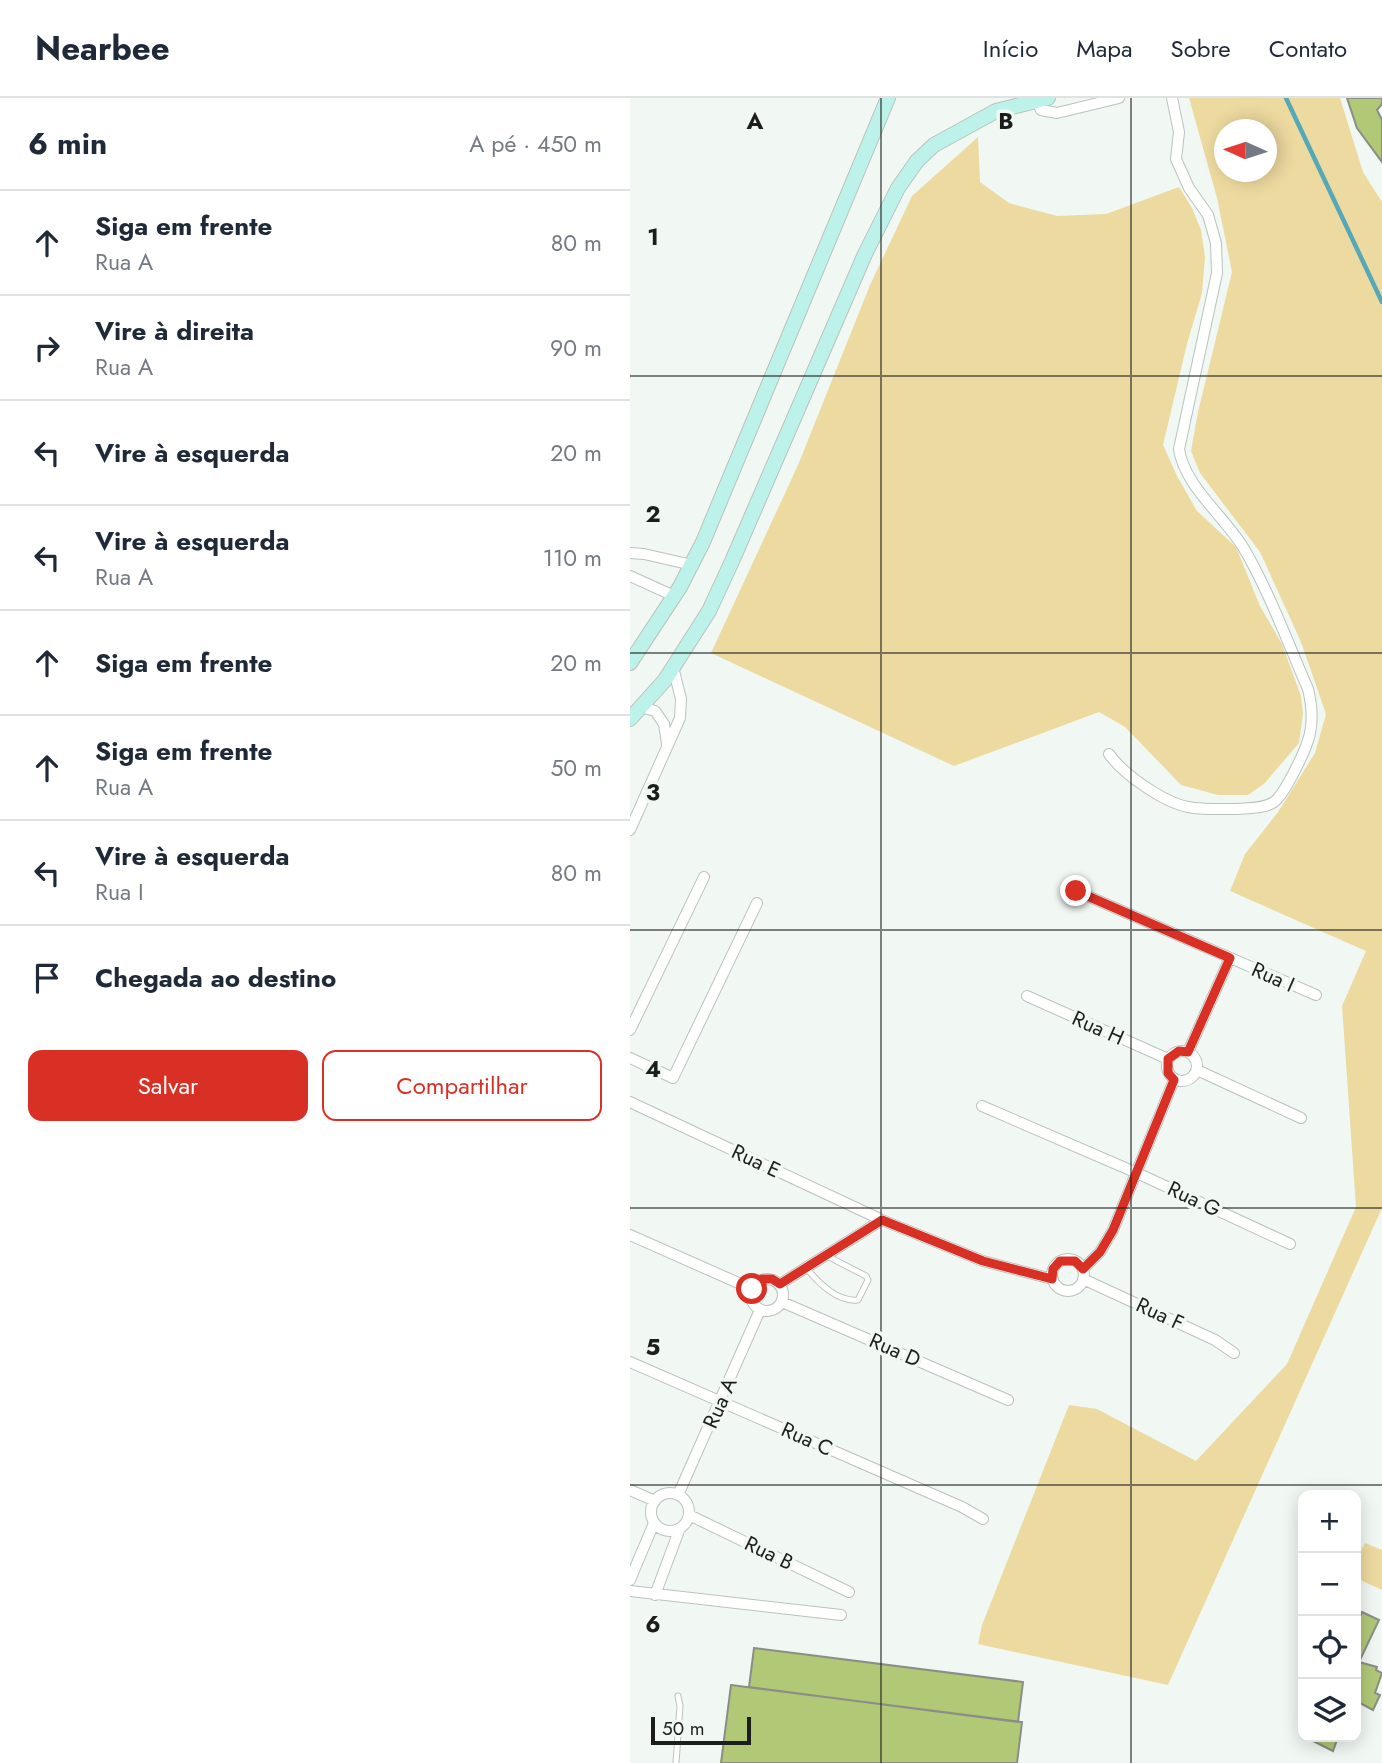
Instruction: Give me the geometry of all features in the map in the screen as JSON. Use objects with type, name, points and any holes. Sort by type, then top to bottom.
[{"type":"main road","points":[[630,663],[692,565],[888,98]]},
{"type":"main road","points":[[630,719],[673,667],[709,611],[865,254],[898,188],[917,162],[934,145],[996,111],[1042,99]]},
{"type":"street","points":[[1042,99],[1041,110],[1057,113],[1119,98]]},
{"type":"street","points":[[1109,754],[1116,764],[1135,778],[1184,806],[1217,809],[1264,806],[1274,803],[1283,793],[1307,748],[1312,728],[1313,709],[1308,689],[1244,549],[1227,523],[1188,477],[1181,463],[1179,449],[1217,273],[1216,243],[1208,215],[1189,188],[1176,159],[1179,132],[1172,98]]},
{"type":"street","points":[[630,553],[692,565]]},
{"type":"street","points":[[630,576],[674,596]]},
{"type":"street","points":[[630,830],[680,718],[681,699],[673,667]]},
{"type":"street","points":[[641,707],[655,711],[664,724],[667,744]]},
{"type":"street","points":[[630,1030],[704,877]]},
{"type":"street","name":"Rua I","points":[[1076,891],[1316,995]]},
{"type":"street","points":[[630,1058],[673,1078],[757,903]]},
{"type":"street","points":[[1188,1052],[1230,958]]},
{"type":"street","name":"Rua H","points":[[1027,996],[1168,1059]]},
{"type":"street","points":[[1179,1051],[1188,1052],[1197,1062],[1197,1070],[1188,1080],[1174,1080],[1168,1073],[1168,1059],[1179,1051]]},
{"type":"street","points":[[1197,1070],[1301,1118]]},
{"type":"street","points":[[1083,1274],[1075,1261],[1060,1261],[1053,1269],[1052,1279],[1057,1288],[1068,1292],[1078,1288],[1083,1274],[1113,1230],[1174,1080]]},
{"type":"street","name":"Rua E","points":[[630,1102],[882,1220]]},
{"type":"street","name":"Rua G","points":[[982,1106],[1138,1173],[1290,1244]]},
{"type":"street","points":[[780,1284],[882,1220],[983,1261],[1052,1279]]},
{"type":"street","points":[[630,1236],[752,1289]]},
{"type":"street","name":"Rua F","points":[[1083,1274],[1215,1340],[1234,1353]]},
{"type":"street","points":[[762,1279],[772,1279],[780,1284],[782,1302],[773,1311],[760,1310],[753,1303],[752,1289],[762,1279]]},
{"type":"street","name":"Rua D","points":[[782,1302],[1008,1400]]},
{"type":"street","name":"Rua A","points":[[678,1495],[760,1310]]},
{"type":"street","name":"Rua C","points":[[630,1362],[984,1519]]},
{"type":"street","points":[[630,1490],[655,1501]]},
{"type":"street","points":[[630,1580],[654,1523],[651,1512],[655,1501],[668,1493],[678,1495],[685,1502],[688,1515],[685,1524],[680,1528],[667,1531],[654,1523]]},
{"type":"street","name":"Rua B","points":[[688,1515],[849,1592]]},
{"type":"street","points":[[656,1595],[680,1528]]},
{"type":"street","points":[[630,1591],[841,1615]]},
{"type":"lane","points":[[807,1269],[833,1293],[848,1300],[858,1300],[867,1280],[866,1276],[827,1256]]},
{"type":"lane","points":[[676,1763],[680,1706],[678,1696]]},
{"type":"shaded area","points":[[1189,98],[1340,98],[1363,172],[1382,202],[1382,1208],[1168,1685],[978,1644],[982,1625],[1069,1405],[1097,1409],[1196,1461],[1287,1364],[1356,1207],[1342,1006],[1366,951],[1230,891],[1245,854],[1278,812],[1315,753],[1326,714],[1301,642],[1260,552],[1200,473],[1191,451],[1232,272],[1217,198]]},
{"type":"shaded area","points":[[978,137],[980,182],[1009,203],[1057,216],[1106,214],[1179,187],[1192,208],[1201,230],[1205,257],[1202,293],[1163,445],[1197,511],[1236,547],[1260,606],[1282,644],[1301,696],[1303,714],[1299,743],[1265,783],[1248,795],[1218,795],[1181,785],[1125,727],[1099,712],[954,766],[711,653],[798,465],[870,285],[912,196]]},
{"type":"shaded area","points":[[1365,1543],[1382,1550],[1382,1590],[1361,1580],[1361,1551]]},
{"type":"building","points":[[1347,98],[1382,98],[1382,104],[1377,110],[1382,120],[1382,162],[1357,128]]},
{"type":"building","points":[[1362,1612],[1379,1620],[1361,1658],[1361,1616]]},
{"type":"building","points":[[754,1648],[1023,1682],[1018,1722],[749,1687]]},
{"type":"building","points":[[1361,1663],[1377,1667],[1376,1670],[1382,1673],[1375,1693],[1380,1695],[1373,1710],[1361,1704]]},
{"type":"building","points":[[731,1685],[1022,1722],[1017,1763],[721,1763]]},
{"type":"building","points":[[1315,1742],[1336,1742],[1333,1751]]},
{"type":"waterway","points":[[1286,98],[1382,302]]},
{"type":"route","points":[[752,1289],[758,1281],[767,1278],[780,1284],[882,1220],[983,1261],[1052,1279],[1055,1264],[1060,1261],[1070,1259],[1080,1264],[1083,1269],[1100,1252],[1113,1230],[1138,1173],[1174,1080],[1168,1073],[1168,1059],[1174,1052],[1188,1052],[1230,958],[1076,891]]}]
